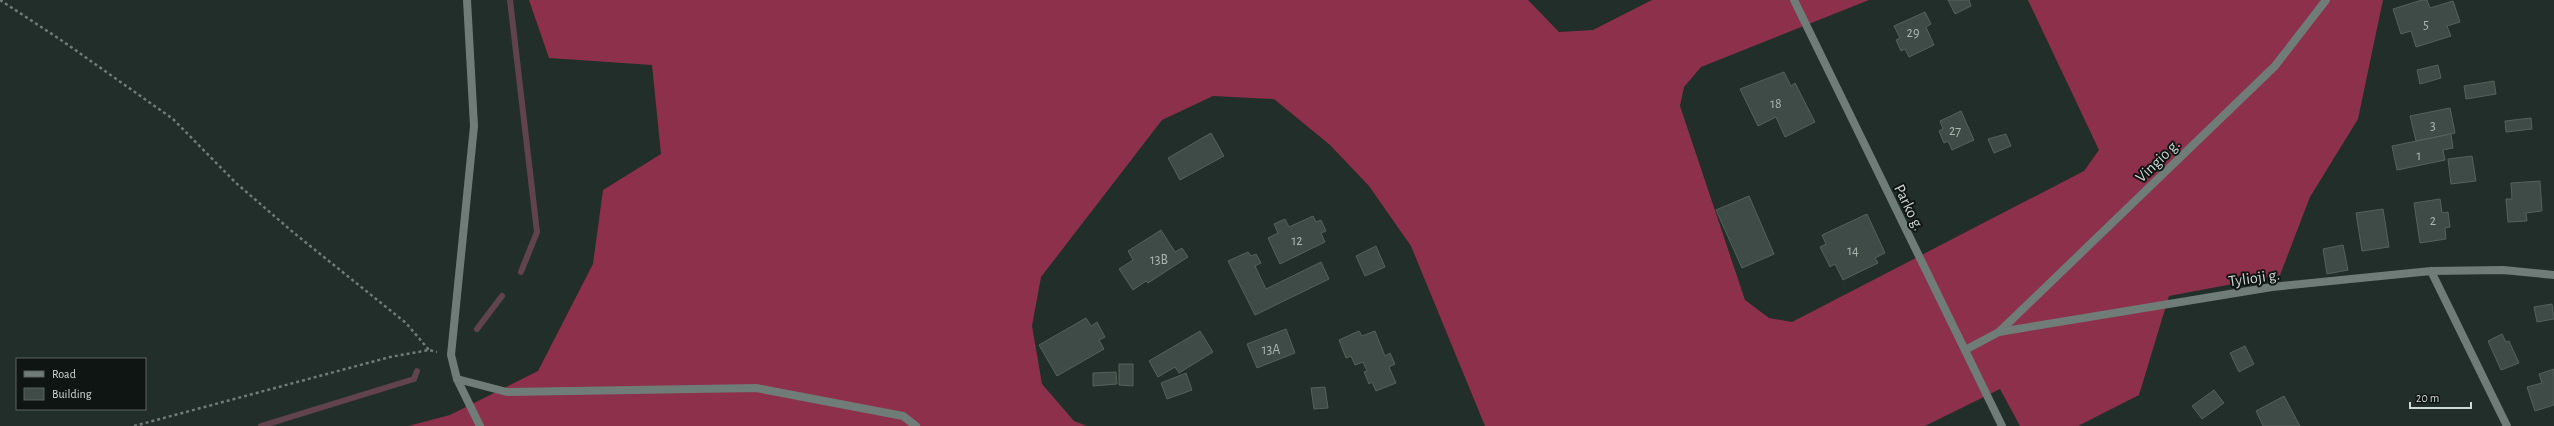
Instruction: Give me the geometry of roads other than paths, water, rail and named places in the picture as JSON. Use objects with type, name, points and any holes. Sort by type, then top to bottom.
[{"type":"street","points":[[467,0],[474,126],[451,355],[457,379],[480,426]]},
{"type":"street","name":"Parko g.","points":[[1794,0],[2002,426]]},
{"type":"street","name":"Vingio g.","points":[[1999,332],[2275,66],[2326,0]]},
{"type":"street","name":"Tylioji g.","points":[[1965,350],[1999,332],[2272,287],[2431,271],[2503,270],[2554,275]]},
{"type":"street","points":[[2431,271],[2507,426]]},
{"type":"street","points":[[457,379],[507,392],[756,388],[903,416],[916,426]]},
{"type":"waterway","points":[[510,0],[537,232],[521,272]]},
{"type":"waterway","points":[[477,329],[502,296]]},
{"type":"waterway","points":[[261,426],[414,379],[417,371]]}]
